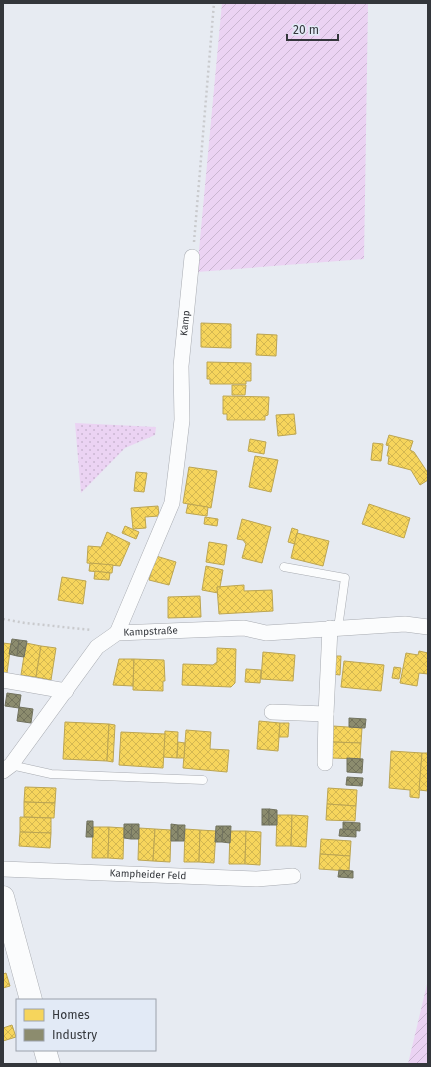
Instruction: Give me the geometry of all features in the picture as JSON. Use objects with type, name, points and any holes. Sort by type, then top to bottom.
[{"type":"street","name":"Kamp","points":[[116,633],[172,503],[182,420],[181,366],[192,256]]},
{"type":"street","name":"Kampstraße","points":[[7,768],[98,647],[116,633],[244,628],[266,633],[405,624],[428,627]]},
{"type":"street","points":[[324,763],[326,714],[334,628]]},
{"type":"street","points":[[3,680],[66,691]]},
{"type":"street","points":[[272,712],[326,714]]},
{"type":"street","name":"Kampheider Feld","points":[[3,869],[257,879],[294,876]]},
{"type":"street","points":[[3,897],[31,999]]},
{"type":"street","points":[[45,1051],[49,1064]]},
{"type":"lane","points":[[284,567],[345,578],[334,628]]},
{"type":"lane","name":"Kampstraße","points":[[7,768],[51,774],[203,780]]},
{"type":"path","points":[[192,256],[214,3]]},
{"type":"path","points":[[3,619],[25,623],[116,633]]},
{"type":"shaded area","points":[[222,3],[368,3],[364,259],[197,272]]},
{"type":"shaded area","points":[[75,423],[156,427],[155,435],[125,448],[81,493]]},
{"type":"shaded area","points":[[428,980],[428,1064],[408,1064]]},
{"type":"building: Homes","points":[[201,323],[231,324],[231,348],[201,347]]},
{"type":"building: Homes","points":[[257,334],[277,335],[276,356],[256,355]]},
{"type":"building: Homes","points":[[207,362],[251,363],[251,381],[246,381],[246,384],[210,384],[210,379],[207,379]]},
{"type":"building: Homes","points":[[232,385],[246,385],[245,395],[232,395]]},
{"type":"building: Homes","points":[[223,396],[269,397],[268,415],[265,416],[265,420],[227,420],[227,414],[223,414]]},
{"type":"building: Homes","points":[[294,414],[296,434],[278,436],[276,415]]},
{"type":"building: Homes","points":[[389,435],[413,441],[410,450],[414,452],[428,473],[428,480],[420,485],[411,470],[388,464],[389,456],[387,456],[389,446],[386,445]]},
{"type":"building: Homes","points":[[250,439],[266,442],[264,454],[248,451]]},
{"type":"building: Homes","points":[[373,443],[383,444],[381,461],[371,460]]},
{"type":"building: Homes","points":[[255,456],[278,460],[271,492],[249,487]]},
{"type":"building: Homes","points":[[189,467],[217,471],[211,508],[183,503]]},
{"type":"building: Homes","points":[[136,472],[147,473],[144,492],[134,491]]},
{"type":"building: Homes","points":[[188,504],[208,507],[207,516],[186,513]]},
{"type":"building: Homes","points":[[369,504],[410,518],[404,538],[362,524]]},
{"type":"building: Homes","points":[[158,506],[159,516],[145,517],[146,528],[133,529],[131,508]]},
{"type":"building: Homes","points":[[205,517],[218,519],[217,526],[204,524]]},
{"type":"building: Homes","points":[[242,519],[271,527],[262,563],[242,558],[246,544],[243,540],[237,539]]},
{"type":"building: Homes","points":[[125,526],[139,532],[136,539],[122,533]]},
{"type":"building: Homes","points":[[292,528],[298,530],[295,544],[288,542]]},
{"type":"building: Homes","points":[[107,532],[130,543],[120,566],[87,563],[88,546],[101,547]]},
{"type":"building: Homes","points":[[297,533],[329,541],[323,566],[291,558]]},
{"type":"building: Homes","points":[[209,542],[227,545],[224,565],[206,562]]},
{"type":"building: Homes","points":[[156,556],[176,562],[169,585],[149,580]]},
{"type":"building: Homes","points":[[90,563],[113,565],[112,573],[89,571]]},
{"type":"building: Homes","points":[[206,566],[223,570],[220,587],[217,587],[218,593],[202,590]]},
{"type":"building: Homes","points":[[95,571],[110,573],[109,580],[94,579]]},
{"type":"building: Homes","points":[[62,577],[86,581],[83,604],[58,600]]},
{"type":"building: Homes","points":[[244,585],[244,591],[272,590],[273,611],[219,614],[217,587]]},
{"type":"building: Homes","points":[[200,596],[201,617],[168,618],[168,597]]},
{"type":"building: Homes","points":[[3,643],[11,644],[7,673],[3,672]]},
{"type":"building: Homes","points":[[26,643],[41,646],[36,677],[21,675]]},
{"type":"building: Homes","points":[[41,646],[56,648],[51,680],[36,677]]},
{"type":"building: Homes","points":[[217,648],[236,649],[235,683],[231,687],[182,685],[183,664],[213,665],[217,662]]},
{"type":"building: Homes","points":[[419,651],[428,653],[428,674],[419,673],[417,686],[400,683],[406,653],[418,655]]},
{"type":"building: Homes","points":[[263,652],[295,655],[293,681],[261,679]]},
{"type":"building: Homes","points":[[333,656],[341,656],[340,675],[332,674]]},
{"type":"building: Homes","points":[[119,659],[134,659],[133,686],[113,685]]},
{"type":"building: Homes","points":[[134,659],[164,660],[165,681],[163,681],[163,691],[133,690]]},
{"type":"building: Homes","points":[[344,661],[384,665],[381,691],[341,687]]},
{"type":"building: Homes","points":[[394,667],[401,668],[399,679],[392,678]]},
{"type":"building: Homes","points":[[246,669],[261,670],[260,683],[245,682]]},
{"type":"building: Homes","points":[[259,721],[280,723],[278,751],[257,749]]},
{"type":"building: Homes","points":[[65,722],[109,724],[107,761],[63,759]]},
{"type":"building: Homes","points":[[280,723],[289,723],[288,737],[279,737]]},
{"type":"building: Homes","points":[[109,724],[115,725],[113,762],[107,761]]},
{"type":"building: Homes","points":[[333,726],[362,728],[361,743],[332,742]]},
{"type":"building: Homes","points":[[186,730],[211,732],[210,749],[229,750],[227,772],[183,768]]},
{"type":"building: Homes","points":[[165,731],[178,732],[177,758],[163,757]]},
{"type":"building: Homes","points":[[121,732],[165,734],[163,768],[119,765]]},
{"type":"building: Homes","points":[[178,742],[185,743],[184,758],[177,758]]},
{"type":"building: Homes","points":[[332,742],[361,743],[360,759],[331,758]]},
{"type":"building: Homes","points":[[391,751],[422,753],[419,798],[410,797],[410,790],[389,788]]},
{"type":"building: Homes","points":[[422,753],[428,753],[428,791],[419,790]]},
{"type":"building: Homes","points":[[25,787],[56,788],[55,803],[24,802]]},
{"type":"building: Homes","points":[[328,788],[357,790],[356,806],[327,804]]},
{"type":"building: Homes","points":[[24,802],[55,803],[54,818],[24,817]]},
{"type":"building: Homes","points":[[327,804],[356,806],[355,821],[326,820]]},
{"type":"building: Homes","points":[[277,815],[292,815],[291,846],[276,846]]},
{"type":"building: Homes","points":[[292,815],[308,816],[306,847],[291,846]]},
{"type":"building: Homes","points":[[20,817],[51,818],[51,833],[20,832]]},
{"type":"building: Homes","points":[[93,827],[109,827],[108,858],[92,858]]},
{"type":"building: Homes","points":[[109,827],[124,828],[123,859],[108,858]]},
{"type":"building: Homes","points":[[139,828],[155,829],[153,861],[138,860]]},
{"type":"building: Homes","points":[[155,829],[171,830],[170,862],[153,861]]},
{"type":"building: Homes","points":[[185,829],[200,830],[199,862],[184,862]]},
{"type":"building: Homes","points":[[200,830],[216,831],[214,863],[199,862]]},
{"type":"building: Homes","points":[[230,831],[246,831],[245,864],[229,864]]},
{"type":"building: Homes","points":[[246,831],[261,832],[260,865],[245,864]]},
{"type":"building: Homes","points":[[20,832],[51,833],[50,848],[19,846]]},
{"type":"building: Homes","points":[[321,839],[351,841],[350,856],[320,854]]},
{"type":"building: Homes","points":[[320,854],[350,856],[349,871],[319,869]]},
{"type":"building: Homes","points":[[6,973],[10,986],[3,988],[3,974]]},
{"type":"building: Homes","points":[[12,1025],[16,1037],[3,1041],[3,1028]]},
{"type":"building: Industry","points":[[12,639],[19,640],[17,656],[9,654]]},
{"type":"building: Industry","points":[[19,640],[27,641],[24,657],[17,656]]},
{"type":"building: Industry","points":[[7,693],[21,695],[19,708],[5,706]]},
{"type":"building: Industry","points":[[19,707],[33,709],[31,723],[17,721]]},
{"type":"building: Industry","points":[[349,718],[366,719],[365,728],[349,727]]},
{"type":"building: Industry","points":[[347,758],[363,759],[362,773],[347,772]]},
{"type":"building: Industry","points":[[347,777],[363,778],[362,786],[346,785]]},
{"type":"building: Industry","points":[[262,809],[269,809],[269,825],[262,825]]},
{"type":"building: Industry","points":[[269,809],[277,810],[277,825],[269,825]]},
{"type":"building: Industry","points":[[87,821],[93,821],[93,837],[86,837]]},
{"type":"building: Industry","points":[[343,822],[360,823],[360,831],[343,829]]},
{"type":"building: Industry","points":[[124,824],[132,824],[131,839],[124,838]]},
{"type":"building: Industry","points":[[132,824],[139,824],[139,839],[131,839]]},
{"type":"building: Industry","points":[[171,824],[178,825],[178,841],[171,841]]},
{"type":"building: Industry","points":[[178,825],[185,825],[184,841],[178,841]]},
{"type":"building: Industry","points":[[216,826],[223,826],[222,842],[215,842]]},
{"type":"building: Industry","points":[[223,826],[231,826],[230,843],[222,842]]},
{"type":"building: Industry","points":[[340,829],[356,830],[356,837],[339,836]]},
{"type":"building: Industry","points":[[339,870],[353,871],[353,878],[338,877]]}]
